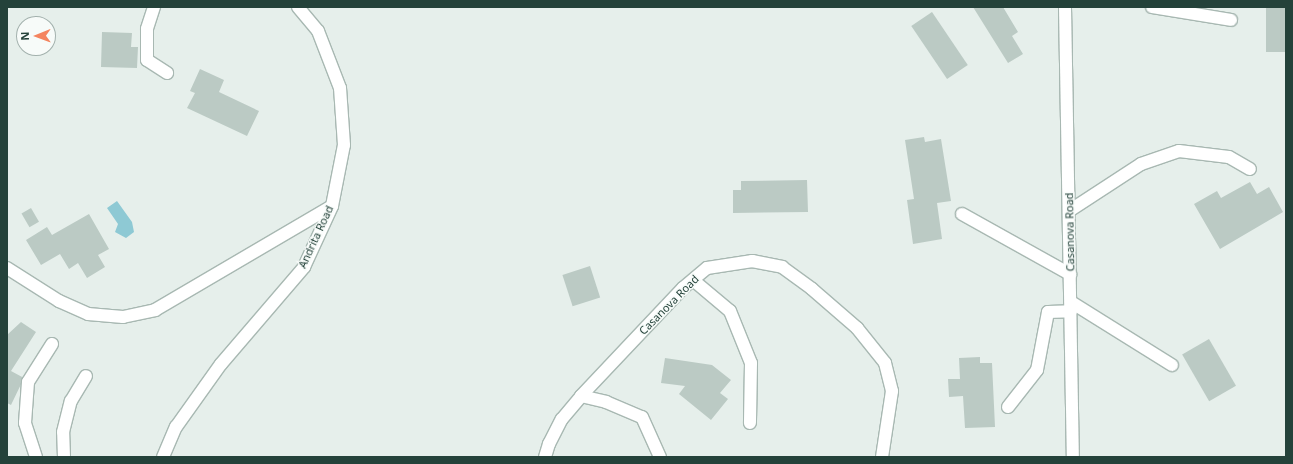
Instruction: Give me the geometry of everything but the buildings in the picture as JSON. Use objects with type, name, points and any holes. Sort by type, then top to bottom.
[{"type":"street","points":[[154,7],[147,29],[147,60],[167,73]]},
{"type":"street","name":"Andrita Road","points":[[163,457],[176,427],[222,364],[304,267],[332,206],[344,144],[340,88],[318,31],[298,7]]},
{"type":"street","name":"Casanova Road","points":[[1065,7],[1073,457]]},
{"type":"street","points":[[1152,7],[1231,20]]},
{"type":"street","points":[[1069,211],[1141,164],[1179,151],[1229,157],[1250,169]]},
{"type":"street","points":[[7,268],[59,302],[88,314],[123,317],[155,310],[332,206]]},
{"type":"street","points":[[962,214],[1070,274]]},
{"type":"street","name":"Casanova Road","points":[[545,457],[549,444],[562,419],[581,396],[693,280],[707,268],[752,261],[782,268],[812,289],[857,328],[885,363],[892,391],[882,457]]},
{"type":"street","points":[[693,280],[730,311],[751,363],[750,423]]},
{"type":"street","points":[[1008,407],[1037,370],[1048,312],[1071,306],[1172,365]]},
{"type":"street","points":[[36,457],[25,423],[28,382],[52,344]]},
{"type":"street","points":[[64,457],[63,432],[71,401],[86,376]]},
{"type":"street","points":[[581,396],[606,402],[642,416],[660,457]]},
{"type":"water","points":[[117,201],[132,222],[134,232],[126,238],[115,232],[118,224],[107,208]]}]
